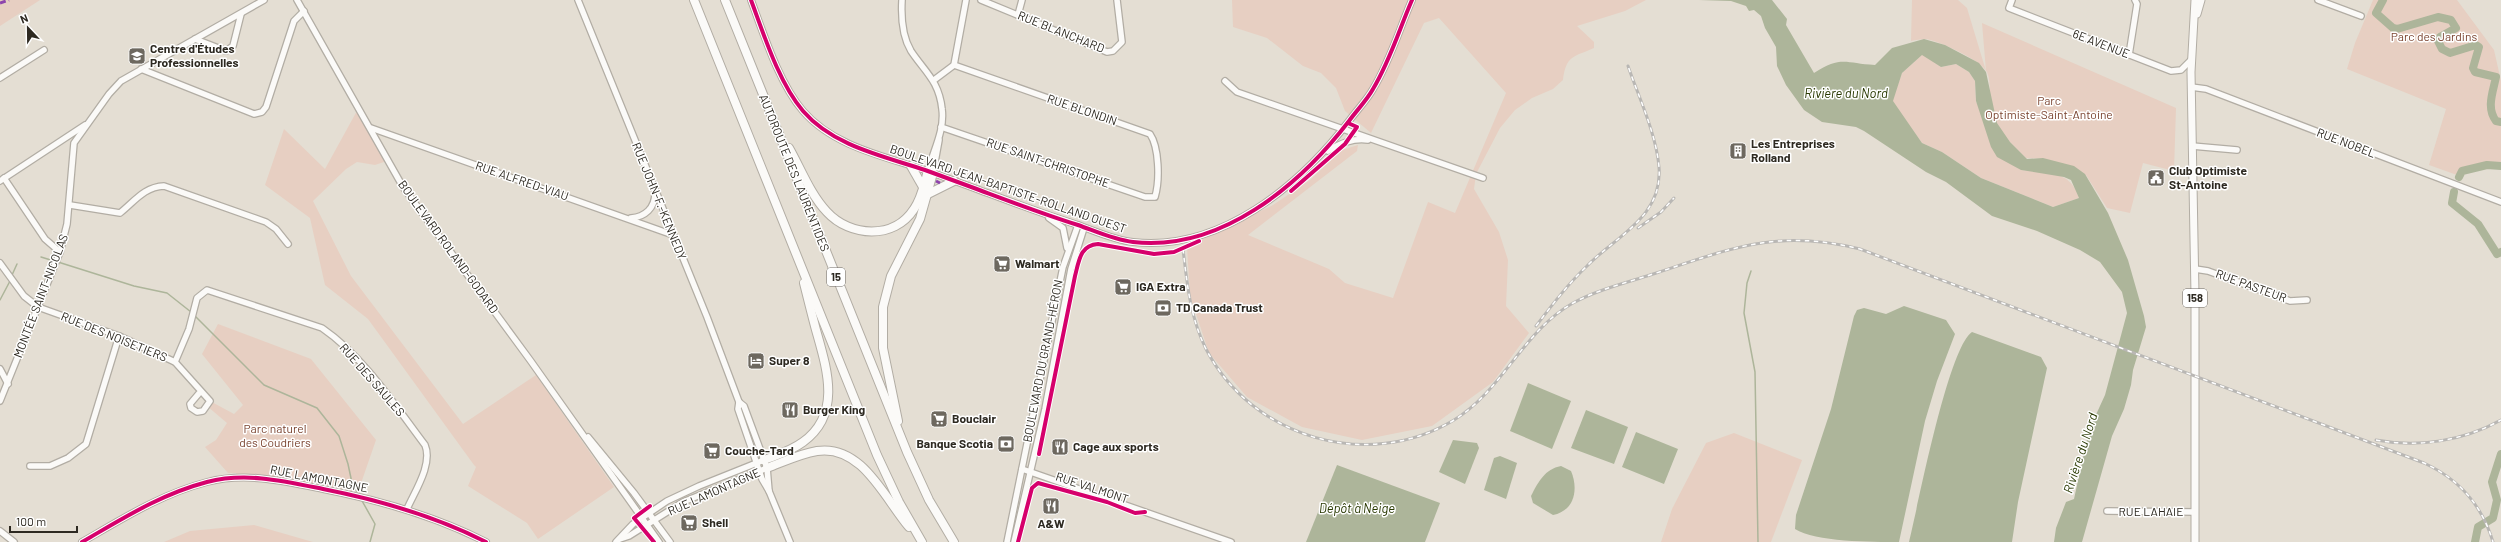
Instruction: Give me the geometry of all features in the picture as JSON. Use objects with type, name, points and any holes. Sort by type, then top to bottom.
[{"type":"highway","name":"15","points":[[694,0],[880,461],[921,542]]},
{"type":"highway","name":"AUTOROUTE DES LAURENTIDES","points":[[725,0],[901,439],[927,496],[954,542]]},
{"type":"highway","points":[[772,116],[819,201],[832,218],[845,226],[869,232],[893,227],[911,213],[926,190],[954,181]]},
{"type":"highway","points":[[911,166],[926,190]]},
{"type":"highway","points":[[901,439],[884,356],[883,307],[891,276],[918,225],[930,172]]},
{"type":"highway","points":[[762,466],[806,440],[820,423],[828,404],[827,371],[796,251]]},
{"type":"highway","points":[[762,466],[818,451],[834,452],[846,456],[868,473],[892,507],[921,542]]},
{"type":"main road","name":"158","points":[[2195,0],[2191,60],[2196,376],[2195,542]]},
{"type":"main road","name":"158","points":[[2192,36],[2201,0]]},
{"type":"street","name":"MONTÉE SAINT-NICOLAS","points":[[0,401],[60,252],[70,205],[74,143],[109,94],[121,81],[264,0]]},
{"type":"street","name":"BOULEVARD ROLAND-GODARD","points":[[297,0],[417,208],[576,424],[660,542]]},
{"type":"street","name":"RUE JOHN-F.-KENNEDY","points":[[578,0],[739,402],[744,406],[769,491],[790,542]]},
{"type":"street","name":"BOULEVARD JEAN-BAPTISTE-ROLLAND OUEST","points":[[751,0],[786,86],[803,111],[823,130],[861,148],[911,166],[1084,228],[1138,243],[1172,243],[1199,237],[1258,207],[1299,176],[1323,155],[1372,91],[1384,69],[1412,0]]},
{"type":"street","points":[[902,0],[902,26],[910,50],[934,80],[943,111],[941,127],[930,172]]},
{"type":"street","points":[[934,80],[954,65],[966,0]]},
{"type":"street","name":"RUE BLANCHARD","points":[[981,0],[1106,52],[1113,51],[1122,42],[1117,0]]},
{"type":"street","points":[[1018,15],[1022,0]]},
{"type":"street","name":"6E AVENUE","points":[[2012,0],[2009,8],[2129,55],[2178,71],[2191,60]]},
{"type":"street","points":[[2129,55],[2137,4],[2135,0]]},
{"type":"street","points":[[2318,0],[2361,16]]},
{"type":"street","points":[[141,69],[254,114],[262,112],[294,21],[304,11]]},
{"type":"street","points":[[195,39],[226,52],[233,46],[241,14]]},
{"type":"street","points":[[0,78],[44,50]]},
{"type":"street","name":"RUE BLONDIN","points":[[954,65],[1150,134],[1156,143],[1155,197]]},
{"type":"street","points":[[1225,81],[1237,92],[1483,178]]},
{"type":"street","name":"RUE NOBEL","points":[[2191,87],[2206,89],[2501,202]]},
{"type":"street","points":[[60,252],[45,239],[2,180],[89,123]]},
{"type":"street","name":"RUE SAINT-CHRISTOPHE","points":[[941,127],[1145,197],[1155,197]]},
{"type":"street","name":"RUE ALFRED-VIAU","points":[[370,128],[673,235]]},
{"type":"street","points":[[1323,155],[1345,142],[1357,139],[1377,140]]},
{"type":"street","points":[[2192,146],[2237,150]]},
{"type":"street","points":[[70,205],[120,213],[139,195],[152,187],[164,186],[266,222],[276,229],[288,244]]},
{"type":"street","points":[[628,219],[641,216],[651,209],[655,191]]},
{"type":"street","points":[[1045,214],[1063,228],[1067,238],[1067,254]]},
{"type":"street","name":"BOULEVARD DU GRAND-HÉRON","points":[[1007,542],[1067,254],[1078,225]]},
{"type":"street","name":"BOULEVARD DU GRAND-HÉRON","points":[[1014,542],[1031,473],[1071,269],[1084,228]]},
{"type":"street","points":[[0,263],[24,296],[38,307]]},
{"type":"street","name":"RUE PASTEUR","points":[[2195,269],[2208,271],[2294,302],[2307,300]]},
{"type":"street","name":"RUE DES SAULES","points":[[175,362],[189,329],[197,298],[207,290],[322,328],[336,338],[380,386],[425,445],[428,452],[428,461],[407,509]]},
{"type":"street","name":"RUE DES NOISETIERS","points":[[38,307],[119,336],[175,362],[201,391]]},
{"type":"street","points":[[30,466],[50,466],[68,458],[86,444],[119,336]]},
{"type":"street","points":[[0,369],[8,384]]},
{"type":"street","name":"BOULEVARD ROLAND-GODARD","points":[[576,424],[650,513],[670,542]]},
{"type":"street","name":"RUE LAMONTAGNE","points":[[618,540],[624,532],[667,501],[699,486],[762,466]]},
{"type":"street","name":"RUE LAMONTAGNE","points":[[618,540],[629,536],[654,519],[688,500],[762,466]]},
{"type":"street","name":"RUE VALMONT","points":[[1022,469],[1231,542]]},
{"type":"street","name":"RUE LAMONTAGNE","points":[[82,542],[140,508],[177,491],[207,482],[237,478],[268,478],[362,497],[407,509],[486,542]]},
{"type":"street","name":"RUE LAHAIE","points":[[2107,511],[2195,512]]},
{"type":"street","points":[[0,531],[14,542]]},
{"type":"green space","points":[[0,0],[40,0],[0,26]]},
{"type":"green space","points":[[1232,0],[1646,0],[1625,11],[1577,26],[1594,42],[1594,48],[1576,55],[1569,61],[1564,72],[1563,80],[1553,89],[1532,98],[1515,110],[1500,128],[1476,174],[1474,189],[1499,232],[1508,260],[1506,306],[1529,333],[1493,382],[1432,426],[1362,440],[1302,427],[1247,397],[1209,353],[1190,296],[1187,247],[1273,205],[1310,180],[1342,150],[1358,145],[1357,151],[1248,235],[1329,269],[1345,283],[1393,298],[1428,202],[1455,213],[1506,93],[1439,18],[1424,23],[1371,133],[1345,111],[1336,88],[1321,73],[1303,66],[1267,38],[1233,27]]},
{"type":"green space","points":[[1912,0],[1958,0],[1967,8],[1986,71],[1977,62],[1940,43],[1926,39],[1911,41]]},
{"type":"green space","name":"Parc des Jardins","points":[[2373,0],[2457,0],[2494,50],[2501,81],[2501,164],[2491,166],[2484,163],[2457,175],[2429,165],[2446,109],[2347,69],[2355,43]]},
{"type":"green space","name":"Parc Optimiste-Saint-Antoine","points":[[1982,23],[2176,108],[2174,171],[2143,163],[2130,213],[2107,208],[2086,175],[2043,159],[2026,158],[2010,142],[1997,125],[1994,118],[1990,101],[1989,81],[1986,71]]},
{"type":"green space","points":[[1923,54],[1941,67],[1956,64],[1969,72],[1975,81],[1976,102],[2021,170],[2048,173],[2064,177],[2075,189],[2079,198],[2053,207],[1981,178],[1942,152],[1922,143],[1892,101],[1902,73]]},
{"type":"green space","points":[[358,109],[387,161],[375,165],[357,162],[346,169],[313,201],[351,276],[463,424],[536,375],[614,487],[538,539],[527,523],[468,486],[476,467],[368,319],[325,285],[310,218],[265,185],[284,129],[325,169]]},
{"type":"green space","name":"Parc naturel des Coudriers","points":[[218,324],[311,359],[376,440],[359,489],[352,488],[352,495],[268,477],[237,478],[236,473],[228,473],[205,447],[216,440],[227,423],[207,406],[210,401],[234,414],[243,405],[202,354]]},
{"type":"green space","points":[[1734,433],[1802,460],[1771,542],[1661,542],[1672,509],[1706,443]]},
{"type":"green space","points":[[254,525],[313,542],[164,542],[190,531]]},
{"type":"water","name":"Rivière du Nord","points":[[1699,0],[1772,0],[1787,19],[1786,25],[1814,73],[1823,67],[1838,62],[1875,65],[1892,48],[1924,39],[1945,45],[1979,63],[1986,72],[1997,123],[2010,142],[2027,159],[2043,158],[2074,166],[2085,174],[2108,213],[2128,260],[2146,327],[2133,370],[2131,385],[2124,409],[2112,436],[2082,542],[2054,542],[2056,528],[2066,502],[2074,499],[2089,430],[2105,395],[2127,313],[2122,292],[2100,262],[2080,250],[2037,231],[1992,216],[1946,182],[1926,172],[1864,131],[1856,127],[1822,122],[1804,110],[1786,85],[1777,66],[1776,47],[1765,28],[1761,16],[1754,10],[1749,11],[1746,6],[1731,1]],"holes":[[[1922,55],[1941,67],[1956,64],[1969,72],[1975,81],[1976,101],[1991,147],[1997,157],[2021,170],[2064,177],[2071,180],[2079,198],[2053,207],[1981,178],[1942,152],[1922,143],[1893,101],[1902,73]]]},
{"type":"water","points":[[1904,306],[1946,320],[1955,334],[1937,381],[1925,421],[1899,542],[1830,539],[1816,537],[1795,529],[1796,515],[1831,409],[1854,316],[1857,310],[1864,308],[1886,314]]},
{"type":"water","points":[[1972,332],[2041,357],[2047,368],[2018,502],[2012,542],[1909,542],[1935,430],[1953,366],[1963,344]]},
{"type":"water","points":[[1528,383],[1571,401],[1552,449],[1510,431]]},
{"type":"water","points":[[1586,410],[1628,427],[1614,464],[1571,448]]},
{"type":"water","points":[[1636,432],[1678,449],[1664,484],[1622,467]]},
{"type":"water","points":[[1453,440],[1477,443],[1479,448],[1465,484],[1439,472]]},
{"type":"water","points":[[1500,456],[1517,463],[1506,499],[1484,490],[1494,458]]},
{"type":"water","name":"Dépôt à Neige","points":[[1337,465],[1440,503],[1425,542],[1306,542]]},
{"type":"water","points":[[1561,466],[1571,471],[1575,485],[1573,499],[1566,509],[1553,515],[1533,503],[1531,496],[1539,481],[1546,473]]},
{"type":"waterway","points":[[2383,0],[2376,13],[2393,28],[2397,29],[2438,17],[2451,20],[2456,28],[2440,37],[2438,41],[2442,49],[2450,53],[2476,45],[2479,47],[2473,68],[2475,72],[2496,77],[2491,100],[2491,111],[2496,121],[2501,122]]},
{"type":"waterway","points":[[2459,177],[2462,171],[2487,165],[2501,166]]},
{"type":"waterway","points":[[2454,192],[2452,203],[2478,224],[2497,254],[2501,252]]},
{"type":"waterway","points":[[41,257],[54,261]]},
{"type":"waterway","points":[[58,262],[134,286],[167,293],[191,312]]},
{"type":"waterway","points":[[12,275],[17,264]]},
{"type":"waterway","points":[[1751,271],[1747,283],[1744,313],[1755,372],[1758,542]]},
{"type":"waterway","points":[[0,300],[10,281]]},
{"type":"waterway","points":[[194,315],[264,385],[317,408],[339,436],[348,464],[352,483],[358,494]]},
{"type":"waterway","points":[[2475,542],[2478,527],[2493,518],[2497,500],[2492,482],[2501,454]]},
{"type":"waterway","points":[[361,499],[375,524],[370,542]]},
{"type":"railway","points":[[1536,326],[1573,280],[1599,255],[1624,235],[1646,212],[1654,199],[1658,184],[1659,167],[1657,154],[1651,129],[1628,66]]},
{"type":"railway","points":[[1638,228],[1661,212],[1674,198]]},
{"type":"railway","points":[[1183,249],[1190,300],[1196,325],[1206,349],[1226,380],[1252,405],[1282,424],[1315,437],[1350,444],[1385,443],[1421,436],[1454,420],[1471,408],[1500,377],[1540,329],[1573,303],[1592,294],[1705,257],[1753,244],[1777,241],[1830,243],[1860,249],[2424,463],[2437,469],[2458,485],[2468,495],[2482,516],[2493,542]]},
{"type":"railway","points":[[2376,440],[2408,443],[2440,441],[2471,433],[2501,420]]},
{"type":"marked path","points":[[0,3],[9,0]]},
{"type":"marked path","points":[[936,181],[940,183]]},
{"type":"cycle path","points":[[751,0],[779,73],[794,100],[815,123],[829,133],[876,154],[1112,237],[1133,242],[1165,242],[1196,236],[1226,225],[1255,210],[1282,190],[1306,169],[1329,145],[1371,93],[1389,56],[1412,0]]},
{"type":"cycle path","points":[[1291,191],[1345,144],[1357,127],[1348,123]]},
{"type":"cycle path","points":[[1039,454],[1075,276],[1081,255],[1087,247],[1098,244],[1154,254],[1174,252],[1199,241]]},
{"type":"cycle path","points":[[82,542],[142,508],[174,493],[207,482],[236,478],[265,479],[294,483],[344,493],[427,517],[447,524],[486,542]]},
{"type":"cycle path","points":[[1018,542],[1032,488],[1038,483],[1107,502],[1135,513],[1145,512]]},
{"type":"cycle path","points":[[650,506],[634,518],[654,542]]},
{"type":"place","name":"Centre d'Études Professionnelles","points":[[137,56]]},
{"type":"place","name":"Les Entreprises Rolland","points":[[1738,151]]},
{"type":"place","name":"Club Optimiste St-Antoine","points":[[2156,178]]},
{"type":"place","name":"Walmart","points":[[1002,264]]},
{"type":"place","name":"IGA Extra","points":[[1123,287]]},
{"type":"place","name":"TD Canada Trust","points":[[1163,308]]},
{"type":"place","name":"Super 8","points":[[756,361]]},
{"type":"place","name":"Burger King","points":[[790,410]]},
{"type":"place","name":"Bouclair","points":[[939,419]]},
{"type":"place","name":"Banque Scotia","points":[[1006,444]]},
{"type":"place","name":"Cage aux sports","points":[[1060,447]]},
{"type":"place","name":"Couche-Tard","points":[[712,451]]},
{"type":"place","name":"A&W","points":[[1051,506]]},
{"type":"place","name":"Shell","points":[[689,523]]}]
